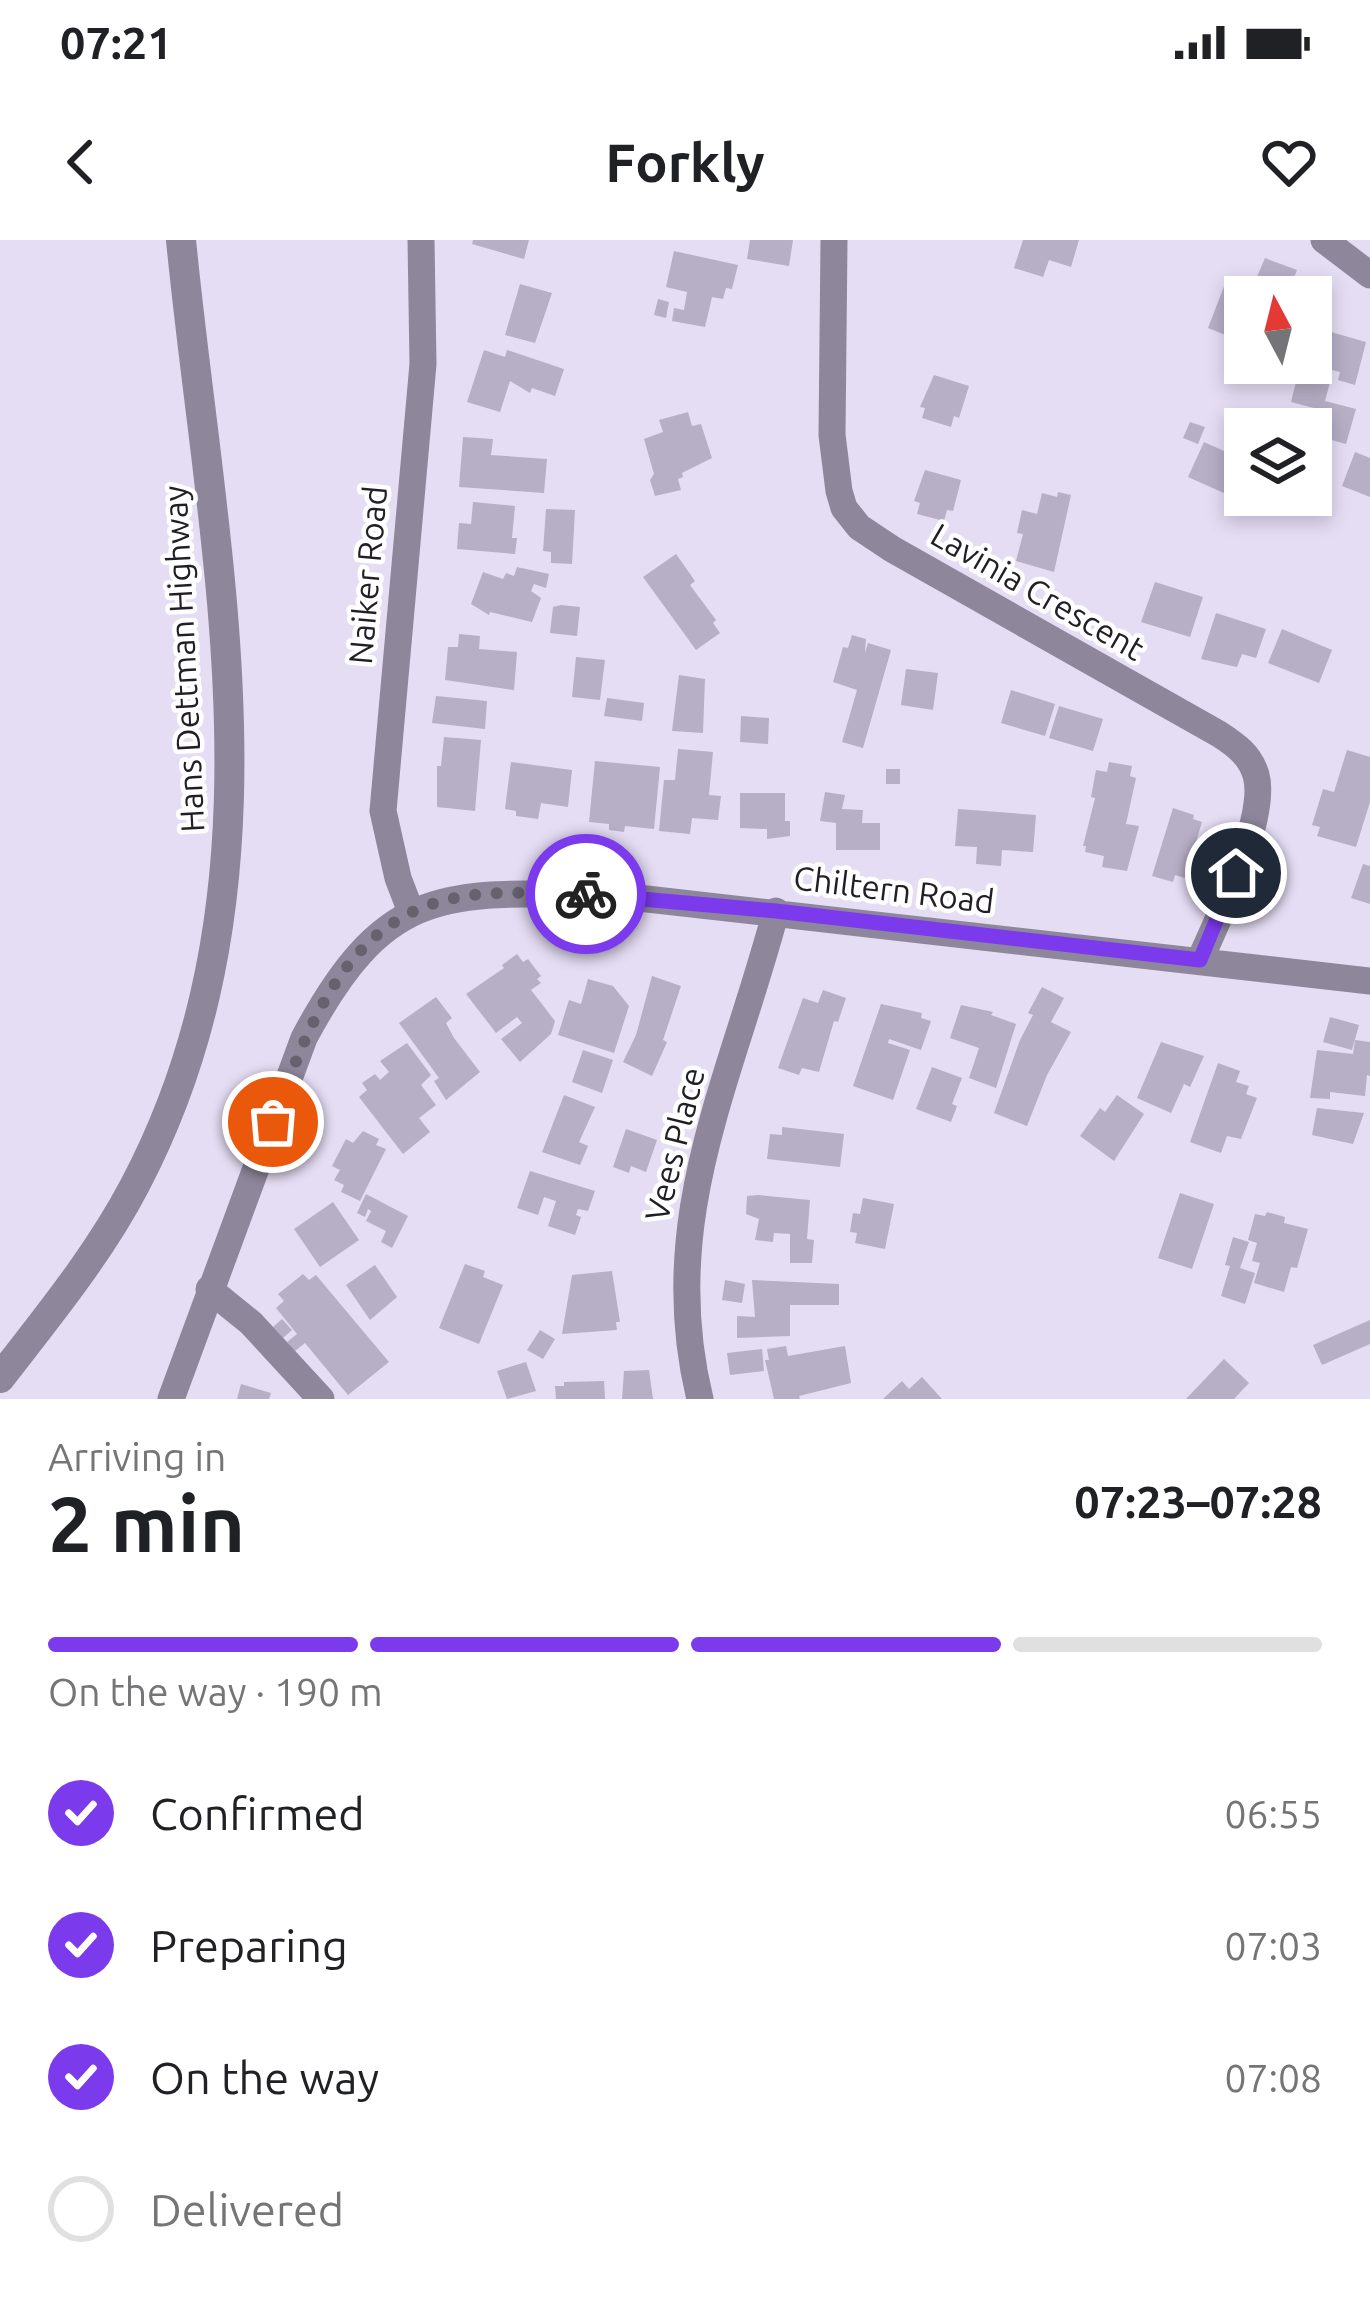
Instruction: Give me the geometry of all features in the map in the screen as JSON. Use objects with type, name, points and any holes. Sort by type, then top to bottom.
[{"type":"street","name":"Hans Dettman Highway","points":[[0,1378],[73,1284],[135,1184],[187,1055],[209,976],[227,879],[231,761],[225,640],[181,240]]},
{"type":"street","name":"Naiker Road","points":[[411,912],[383,811],[423,364],[421,240]]},
{"type":"street","name":"Lavinia Crescent","points":[[834,240],[832,435],[844,508],[859,526],[892,549],[1220,734],[1250,760],[1257,778],[1255,817],[1200,960]]},
{"type":"street","points":[[1324,240],[1370,275]]},
{"type":"street","name":"Chiltern Road","points":[[411,912],[441,901],[503,893],[603,894],[1370,981]]},
{"type":"street","name":"Vees Place","points":[[700,1399],[685,1291],[692,1198],[776,911]]},
{"type":"street","points":[[171,1399],[304,1038],[356,955],[411,912]]},
{"type":"street","points":[[209,1289],[251,1323],[321,1399]]},
{"type":"building","points":[[473,240],[529,240],[524,259],[472,244]]},
{"type":"building","points":[[750,240],[793,240],[789,266],[747,259]]},
{"type":"building","points":[[1023,240],[1079,240],[1071,267],[1049,260],[1043,277],[1014,268]]},
{"type":"building","points":[[674,251],[738,265],[732,289],[726,288],[723,299],[712,297],[705,327],[672,321],[674,308],[684,310],[687,292],[666,287]]},
{"type":"building","points":[[1265,258],[1297,270],[1295,276],[1257,276]]},
{"type":"building","points":[[520,284],[552,293],[535,343],[505,335]]},
{"type":"building","points":[[1224,286],[1224,334],[1208,328]]},
{"type":"building","points":[[658,299],[669,302],[666,318],[654,315]]},
{"type":"building","points":[[1332,332],[1366,342],[1355,385],[1338,380],[1340,372],[1332,370]]},
{"type":"building","points":[[484,350],[505,357],[507,350],[564,369],[555,396],[532,388],[530,393],[510,381],[500,412],[467,402]]},
{"type":"building","points":[[934,375],[969,386],[959,418],[954,416],[951,427],[922,418],[925,408],[920,407]]},
{"type":"building","points":[[1296,384],[1330,384],[1325,401],[1356,409],[1346,444],[1332,440],[1332,408],[1291,402]]},
{"type":"building","points":[[688,412],[692,426],[701,424],[712,458],[682,473],[678,479],[681,490],[655,496],[644,439],[663,432],[659,420]]},
{"type":"building","points":[[1190,422],[1205,427],[1198,444],[1183,438]]},
{"type":"building","points":[[463,437],[493,439],[491,455],[547,459],[544,493],[459,487]]},
{"type":"building","points":[[1204,442],[1224,451],[1224,493],[1188,477]]},
{"type":"building","points":[[1355,452],[1370,458],[1370,497],[1342,486]]},
{"type":"building","points":[[925,470],[961,480],[953,511],[947,510],[944,521],[917,514],[920,503],[914,501]]},
{"type":"building","points":[[1058,492],[1071,495],[1054,572],[1016,561],[1023,534],[1017,533],[1022,510],[1037,514],[1042,493],[1057,497]]},
{"type":"building","points":[[473,502],[515,506],[515,554],[457,549],[459,523],[471,524]]},
{"type":"building","points":[[546,509],[575,510],[572,564],[551,563],[551,552],[543,551]]},
{"type":"building","points":[[676,554],[720,633],[696,650],[643,577]]},
{"type":"building","points":[[517,567],[549,574],[546,588],[534,584],[531,591],[541,598],[532,622],[489,615],[471,604],[483,572],[503,579],[506,573],[514,576]]},
{"type":"building","points":[[1155,582],[1203,597],[1190,637],[1141,622]]},
{"type":"building","points":[[553,607],[580,607],[577,636],[550,633]]},
{"type":"building","points":[[1216,613],[1266,629],[1256,658],[1242,654],[1237,667],[1201,659]]},
{"type":"building","points":[[1282,629],[1332,650],[1319,683],[1268,663]]},
{"type":"building","points":[[459,634],[480,636],[479,649],[517,652],[514,690],[445,680],[448,647],[458,647]]},
{"type":"building","points":[[852,635],[866,639],[865,653],[868,643],[891,650],[863,748],[842,742],[857,690],[833,682],[843,647],[848,648]]},
{"type":"building","points":[[576,657],[605,660],[600,700],[572,697]]},
{"type":"building","points":[[906,669],[938,673],[933,710],[901,705]]},
{"type":"building","points":[[679,675],[705,679],[703,733],[672,731]]},
{"type":"building","points":[[1011,690],[1055,704],[1045,736],[1001,723]]},
{"type":"building","points":[[436,696],[487,701],[485,729],[432,723]]},
{"type":"building","points":[[607,698],[644,703],[642,721],[604,716]]},
{"type":"building","points":[[1059,706],[1103,719],[1093,751],[1049,738]]},
{"type":"building","points":[[741,716],[769,718],[768,744],[740,742]]},
{"type":"building","points":[[444,737],[481,740],[475,811],[437,807],[437,766],[441,766]]},
{"type":"building","points":[[678,749],[713,752],[709,795],[721,796],[718,820],[692,818],[690,834],[659,831],[664,780],[675,780]]},
{"type":"building","points":[[1347,750],[1370,757],[1370,802],[1356,847],[1317,836],[1320,827],[1312,825],[1323,789],[1334,792]]},
{"type":"building","points":[[595,761],[660,767],[654,829],[625,826],[624,832],[589,822]]},
{"type":"building","points":[[511,762],[572,770],[568,807],[541,803],[538,819],[505,809]]},
{"type":"building","points":[[1109,762],[1132,766],[1130,776],[1136,778],[1126,824],[1139,826],[1127,871],[1102,867],[1104,856],[1085,852],[1083,846],[1095,798],[1091,797],[1096,770],[1107,772]]},
{"type":"building","points":[[886,769],[900,769],[900,784],[886,784]]},
{"type":"building","points":[[825,792],[845,795],[842,809],[863,810],[862,823],[880,823],[880,850],[836,850],[836,823],[820,821]]},
{"type":"building","points":[[740,793],[785,793],[790,836],[767,839],[767,829],[740,828]]},
{"type":"building","points":[[1173,808],[1202,822],[1185,878],[1175,875],[1173,882],[1152,876]]},
{"type":"building","points":[[958,809],[1036,815],[1033,852],[1002,850],[1001,866],[976,864],[977,847],[955,846]]},
{"type":"building","points":[[1363,864],[1370,866],[1370,904],[1351,898]]},
{"type":"building","points":[[517,954],[523,962],[528,959],[541,976],[537,979],[541,983],[531,990],[555,1021],[551,1034],[520,1062],[501,1039],[522,1023],[517,1017],[496,1033],[466,994]]},
{"type":"building","points":[[652,976],[681,986],[663,1040],[667,1042],[652,1076],[623,1062],[636,1035]]},
{"type":"building","points":[[588,979],[613,986],[629,1006],[614,1053],[558,1035],[569,1000],[581,1004]]},
{"type":"building","points":[[1042,987],[1064,998],[1051,1022],[1071,1032],[1027,1126],[994,1113],[1033,1015],[1028,1013]]},
{"type":"building","points":[[823,990],[846,998],[819,1072],[802,1068],[799,1075],[778,1068],[803,998],[818,1003]]},
{"type":"building","points":[[436,997],[452,1018],[446,1023],[454,1038],[480,1072],[446,1100],[434,1081],[439,1078],[399,1023]]},
{"type":"building","points":[[881,1004],[922,1013],[921,1018],[931,1021],[921,1050],[889,1039],[888,1043],[910,1050],[893,1100],[853,1086]]},
{"type":"building","points":[[961,1005],[993,1012],[991,1015],[1016,1024],[996,1088],[969,1078],[979,1048],[950,1038]]},
{"type":"building","points":[[1330,1017],[1359,1025],[1352,1050],[1323,1042]]},
{"type":"building","points":[[1355,1040],[1370,1042],[1365,1096],[1330,1092],[1330,1099],[1310,1098],[1317,1050],[1353,1054]]},
{"type":"building","points":[[1161,1042],[1204,1056],[1171,1113],[1137,1098]]},
{"type":"building","points":[[407,1043],[431,1075],[421,1085],[436,1105],[419,1118],[430,1132],[403,1154],[359,1097],[367,1090],[362,1083],[375,1074],[380,1080],[389,1072],[380,1061]]},
{"type":"building","points":[[583,1050],[613,1060],[602,1093],[572,1082]]},
{"type":"building","points":[[1218,1063],[1240,1071],[1236,1082],[1249,1086],[1246,1094],[1257,1098],[1241,1139],[1227,1136],[1221,1153],[1190,1142]]},
{"type":"building","points":[[932,1067],[962,1078],[951,1122],[916,1109]]},
{"type":"building","points":[[564,1095],[595,1107],[579,1142],[588,1146],[580,1165],[542,1152]]},
{"type":"building","points":[[1117,1095],[1144,1114],[1114,1161],[1080,1136],[1100,1108],[1105,1112]]},
{"type":"building","points":[[1317,1108],[1364,1113],[1353,1144],[1312,1135]]},
{"type":"building","points":[[782,1127],[844,1134],[840,1167],[767,1159],[770,1134],[782,1135]]},
{"type":"building","points":[[626,1129],[657,1140],[646,1172],[631,1166],[629,1173],[613,1167]]},
{"type":"building","points":[[363,1131],[386,1149],[360,1201],[341,1192],[344,1185],[334,1180],[340,1170],[332,1166],[346,1139],[353,1143]]},
{"type":"building","points":[[530,1171],[595,1191],[588,1211],[578,1209],[576,1215],[581,1217],[575,1235],[548,1226],[556,1201],[544,1197],[538,1215],[517,1208]]},
{"type":"building","points":[[1180,1193],[1214,1204],[1192,1269],[1158,1258]]},
{"type":"building","points":[[366,1194],[408,1216],[392,1248],[381,1242],[386,1231],[366,1221],[371,1211],[365,1217],[357,1213]]},
{"type":"building","points":[[747,1196],[810,1200],[807,1239],[814,1240],[812,1263],[790,1263],[790,1234],[774,1233],[773,1242],[755,1240],[759,1219],[746,1214]]},
{"type":"building","points":[[863,1198],[894,1204],[885,1249],[855,1243],[857,1233],[850,1232],[853,1213],[860,1214]]},
{"type":"building","points":[[333,1202],[359,1240],[320,1267],[294,1229]]},
{"type":"building","points":[[1267,1212],[1285,1217],[1284,1223],[1308,1229],[1297,1268],[1291,1267],[1284,1292],[1254,1283],[1260,1263],[1252,1261],[1257,1243],[1248,1240],[1255,1214],[1265,1216]]},
{"type":"building","points":[[1233,1237],[1249,1242],[1240,1268],[1255,1273],[1245,1304],[1221,1296]]},
{"type":"building","points":[[465,1264],[503,1285],[479,1344],[439,1328]]},
{"type":"building","points":[[375,1265],[397,1297],[370,1320],[346,1285]]},
{"type":"building","points":[[612,1271],[620,1322],[616,1322],[617,1330],[562,1334],[572,1275]]},
{"type":"building","points":[[303,1274],[309,1280],[316,1275],[389,1362],[348,1395],[305,1343],[295,1351],[287,1342],[297,1334],[276,1308],[284,1301],[278,1294]]},
{"type":"building","points":[[725,1280],[745,1284],[742,1303],[722,1300]]},
{"type":"building","points":[[752,1280],[839,1284],[839,1305],[790,1305],[790,1336],[737,1338],[737,1316],[755,1317]]},
{"type":"building","points":[[282,1319],[292,1330],[283,1338],[273,1327]]},
{"type":"building","points":[[1370,1320],[1370,1344],[1322,1365],[1313,1345]]},
{"type":"building","points":[[540,1330],[555,1339],[543,1359],[527,1350]]},
{"type":"building","points":[[786,1346],[788,1356],[845,1346],[851,1383],[800,1399],[774,1399],[767,1349]]},
{"type":"building","points":[[762,1349],[764,1371],[730,1375],[727,1353]]},
{"type":"building","points":[[1224,1359],[1249,1383],[1234,1399],[1186,1399]]},
{"type":"building","points":[[526,1362],[536,1391],[507,1399],[497,1371]]},
{"type":"building","points":[[649,1370],[653,1399],[622,1399],[624,1371]]},
{"type":"building","points":[[922,1377],[942,1399],[883,1399],[902,1381],[909,1389]]},
{"type":"building","points":[[604,1381],[605,1399],[556,1399],[555,1386],[564,1386],[564,1382]]},
{"type":"building","points":[[241,1384],[271,1393],[269,1399],[237,1399]]},
{"type":"way so far","points":[[273,1122],[304,1038],[328,993],[378,934],[411,912],[441,901],[503,893],[586,894]]},
{"type":"route","points":[[586,894],[1200,960],[1236,873]]}]
